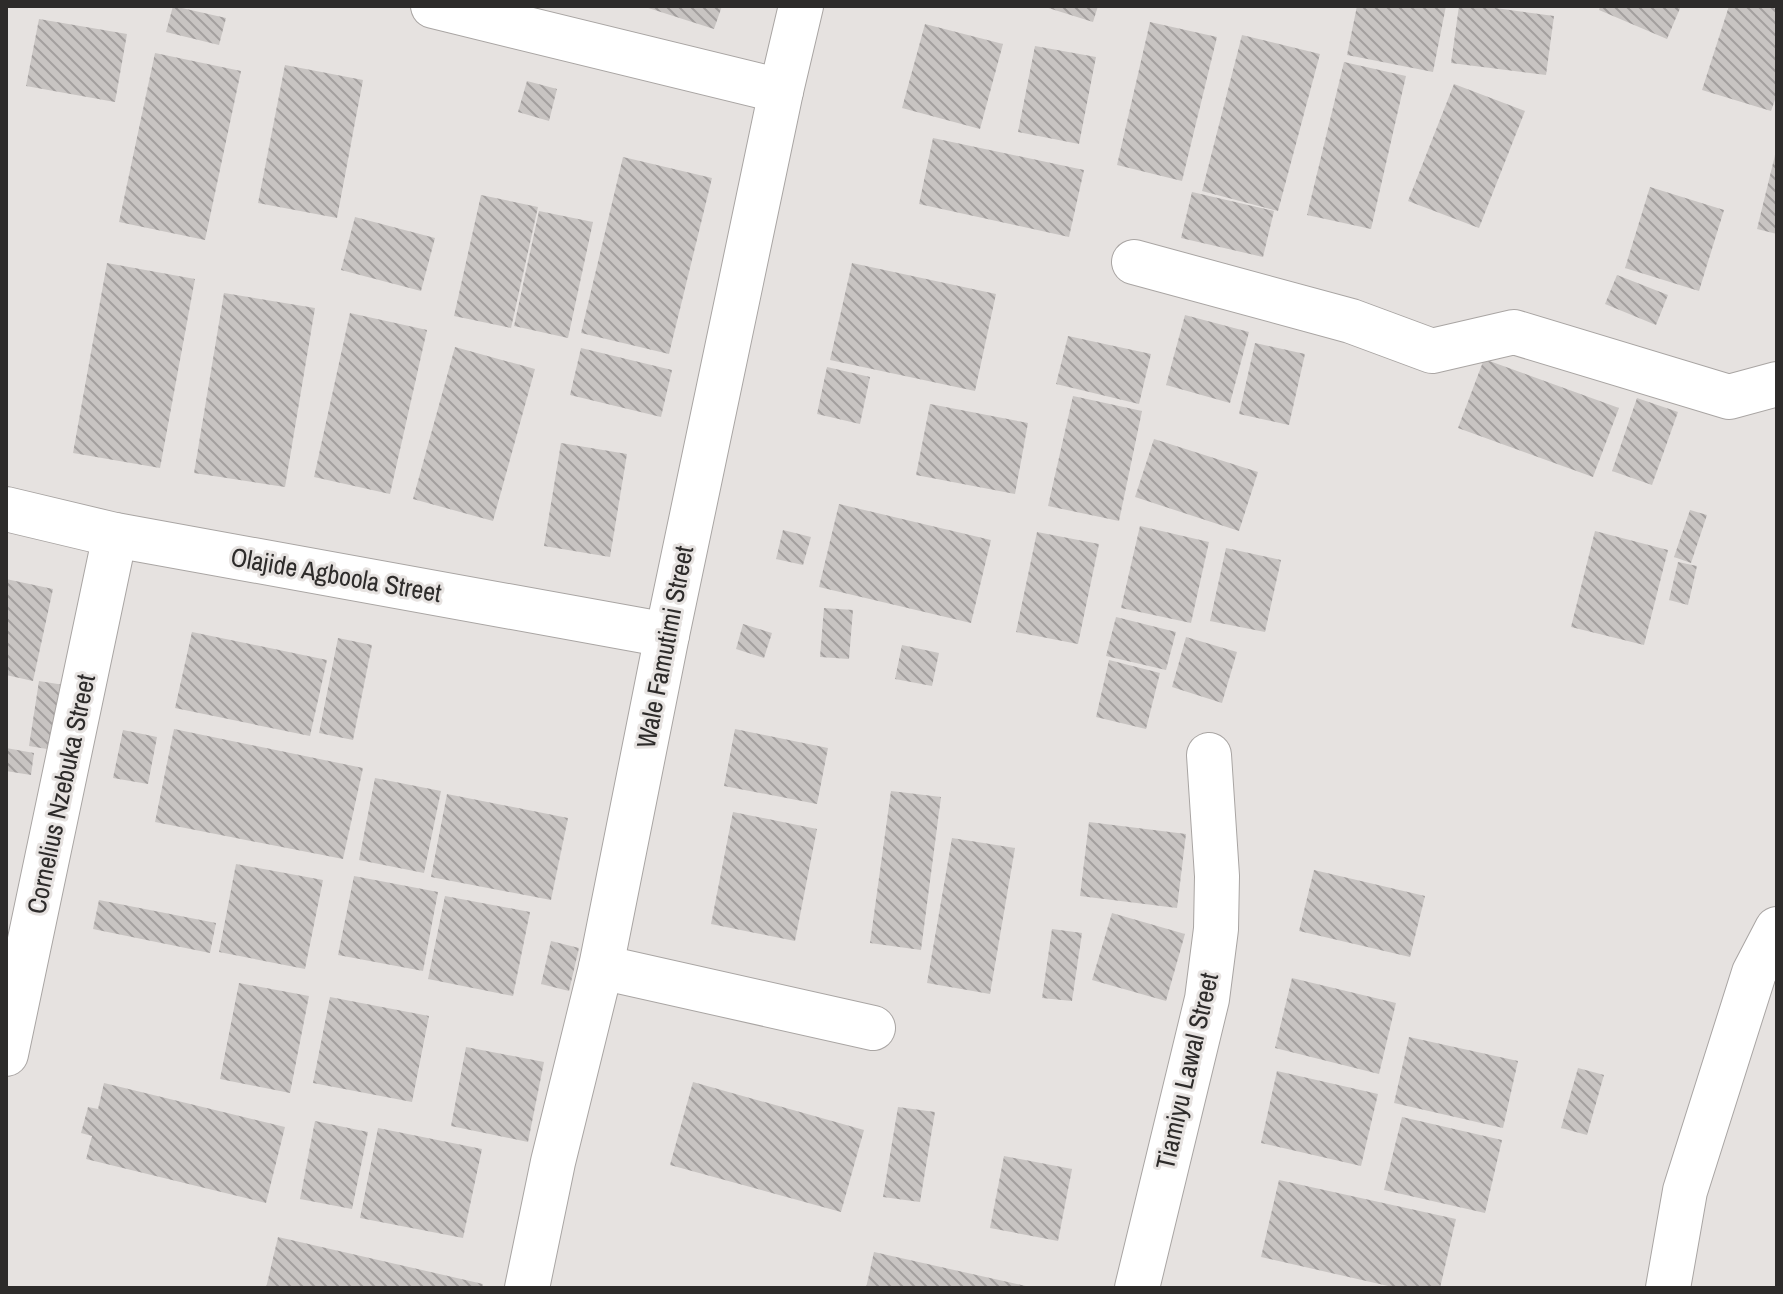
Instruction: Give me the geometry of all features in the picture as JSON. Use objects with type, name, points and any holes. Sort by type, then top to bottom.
[{"type":"street","points":[[433,6],[781,91]]},
{"type":"street","name":"Wale Famutimi Street","points":[[527,1288],[553,1162],[601,967],[667,635],[801,6]]},
{"type":"street","points":[[1134,262],[1351,321],[1432,351],[1514,332],[1729,397],[1777,384]]},
{"type":"street","name":"Olajide Agboola Street","points":[[6,509],[115,535],[667,635]]},
{"type":"street","name":"Cornelius Nzebuka Street","points":[[6,1054],[115,535]]},
{"type":"street","name":"Tiamiyu Lawal Street","points":[[1137,1288],[1207,999],[1216,929],[1217,876],[1209,755]]},
{"type":"street","points":[[1668,1288],[1685,1191],[1765,973],[1777,929]]},
{"type":"street","points":[[601,967],[873,1028]]},
{"type":"building","points":[[173,6],[226,18],[219,45],[166,32]]},
{"type":"building","points":[[642,6],[722,6],[714,29]]},
{"type":"building","points":[[1042,6],[1098,6],[1093,22]]},
{"type":"building","points":[[1357,6],[1446,6],[1433,72],[1347,55]]},
{"type":"building","points":[[1459,6],[1554,16],[1546,75],[1451,63]]},
{"type":"building","points":[[1600,6],[1681,6],[1667,39],[1599,10]]},
{"type":"building","points":[[1729,6],[1777,6],[1777,94],[1771,111],[1702,90]]},
{"type":"building","points":[[39,19],[127,34],[115,102],[26,86]]},
{"type":"building","points":[[1150,22],[1217,37],[1182,181],[1117,165]]},
{"type":"building","points":[[925,24],[1003,44],[980,129],[902,108]]},
{"type":"building","points":[[1242,35],[1320,54],[1278,211],[1202,191]]},
{"type":"building","points":[[1035,46],[1096,57],[1079,144],[1018,132]]},
{"type":"building","points":[[155,53],[241,71],[205,240],[119,222]]},
{"type":"building","points":[[1344,62],[1406,76],[1371,229],[1307,215]]},
{"type":"building","points":[[285,65],[363,80],[337,218],[258,203]]},
{"type":"building","points":[[527,81],[557,89],[549,121],[518,112]]},
{"type":"building","points":[[1454,84],[1525,111],[1479,228],[1408,201]]},
{"type":"building","points":[[933,138],[1084,170],[1069,237],[919,204]]},
{"type":"building","points":[[1777,151],[1777,234],[1757,229]]},
{"type":"building","points":[[623,157],[712,178],[669,354],[581,333]]},
{"type":"building","points":[[1650,187],[1724,210],[1699,291],[1625,268]]},
{"type":"building","points":[[1192,192],[1274,211],[1263,257],[1181,238]]},
{"type":"building","points":[[481,195],[538,207],[511,328],[454,316]]},
{"type":"building","points":[[539,211],[593,222],[568,338],[514,326]]},
{"type":"building","points":[[355,217],[435,238],[421,291],[341,270]]},
{"type":"building","points":[[107,263],[195,279],[160,468],[73,453]]},
{"type":"building","points":[[852,263],[996,294],[975,391],[830,360]]},
{"type":"building","points":[[1617,275],[1668,295],[1656,325],[1605,304]]},
{"type":"building","points":[[224,293],[315,308],[285,487],[194,473]]},
{"type":"building","points":[[350,313],[427,330],[390,494],[314,477]]},
{"type":"building","points":[[1185,315],[1249,332],[1230,403],[1166,385]]},
{"type":"building","points":[[1068,336],[1151,354],[1139,404],[1056,384]]},
{"type":"building","points":[[1255,343],[1305,354],[1289,425],[1239,414]]},
{"type":"building","points":[[455,347],[535,369],[493,521],[413,499]]},
{"type":"building","points":[[581,348],[672,370],[661,417],[570,395]]},
{"type":"building","points":[[1484,359],[1619,408],[1593,477],[1458,428]]},
{"type":"building","points":[[827,367],[870,377],[860,424],[817,414]]},
{"type":"building","points":[[1073,396],[1142,411],[1119,521],[1048,506]]},
{"type":"building","points":[[1637,398],[1678,412],[1652,485],[1612,471]]},
{"type":"building","points":[[930,404],[1028,423],[1015,494],[916,475]]},
{"type":"building","points":[[1154,439],[1258,472],[1239,531],[1135,497]]},
{"type":"building","points":[[561,443],[627,454],[610,557],[544,546]]},
{"type":"building","points":[[839,504],[991,540],[971,623],[819,587]]},
{"type":"building","points":[[1690,510],[1707,515],[1691,563],[1674,557]]},
{"type":"building","points":[[1140,526],[1209,542],[1191,623],[1121,608]]},
{"type":"building","points":[[783,530],[811,537],[803,565],[776,559]]},
{"type":"building","points":[[1595,531],[1668,550],[1644,645],[1571,627]]},
{"type":"building","points":[[1037,532],[1099,544],[1078,644],[1016,632]]},
{"type":"building","points":[[1226,548],[1281,560],[1265,632],[1210,621]]},
{"type":"building","points":[[1678,562],[1697,566],[1688,605],[1669,600]]},
{"type":"building","points":[[6,579],[53,589],[33,681],[6,675]]},
{"type":"building","points":[[824,608],[853,610],[849,659],[820,657]]},
{"type":"building","points":[[1116,617],[1176,632],[1166,670],[1106,656]]},
{"type":"building","points":[[743,624],[772,633],[764,658],[736,649]]},
{"type":"building","points":[[192,632],[327,660],[310,736],[175,708]]},
{"type":"building","points":[[1186,637],[1237,652],[1222,703],[1172,687]]},
{"type":"building","points":[[338,638],[372,645],[353,740],[319,733]]},
{"type":"building","points":[[902,645],[939,653],[932,686],[895,679]]},
{"type":"building","points":[[1109,660],[1160,673],[1146,729],[1096,717]]},
{"type":"building","points":[[39,681],[70,686],[59,751],[29,746]]},
{"type":"building","points":[[174,729],[363,768],[343,859],[155,822]]},
{"type":"building","points":[[735,729],[828,748],[817,804],[724,786]]},
{"type":"building","points":[[123,730],[157,737],[148,784],[113,778]]},
{"type":"building","points":[[6,748],[34,753],[31,775],[6,771]]},
{"type":"building","points":[[375,778],[441,791],[424,873],[359,860]]},
{"type":"building","points":[[891,791],[941,797],[921,950],[870,943]]},
{"type":"building","points":[[447,794],[568,818],[551,900],[431,877]]},
{"type":"building","points":[[733,812],[817,829],[795,941],[711,924]]},
{"type":"building","points":[[1089,822],[1186,834],[1177,908],[1080,896]]},
{"type":"building","points":[[952,838],[1015,848],[990,994],[927,983]]},
{"type":"building","points":[[236,864],[323,880],[305,969],[219,952]]},
{"type":"building","points":[[1314,870],[1425,896],[1410,957],[1299,931]]},
{"type":"building","points":[[354,876],[438,892],[423,971],[338,955]]},
{"type":"building","points":[[445,896],[530,912],[513,996],[428,979]]},
{"type":"building","points":[[99,900],[216,923],[210,953],[93,929]]},
{"type":"building","points":[[1112,913],[1185,934],[1166,1001],[1092,980]]},
{"type":"building","points":[[1052,929],[1082,933],[1072,1001],[1042,998]]},
{"type":"building","points":[[551,941],[579,948],[569,991],[541,984]]},
{"type":"building","points":[[1292,978],[1396,1003],[1379,1074],[1275,1048]]},
{"type":"building","points":[[239,983],[309,996],[290,1093],[220,1079]]},
{"type":"building","points":[[330,997],[429,1016],[412,1102],[313,1083]]},
{"type":"building","points":[[1409,1037],[1518,1061],[1503,1128],[1394,1103]]},
{"type":"building","points":[[466,1047],[544,1062],[528,1142],[451,1126]]},
{"type":"building","points":[[1578,1068],[1604,1075],[1587,1135],[1561,1128]]},
{"type":"building","points":[[1277,1071],[1378,1094],[1361,1166],[1261,1143]]},
{"type":"building","points":[[693,1082],[864,1130],[841,1212],[670,1165]]},
{"type":"building","points":[[104,1083],[285,1127],[266,1203],[86,1159],[92,1136],[81,1133],[88,1107],[98,1109]]},
{"type":"building","points":[[898,1107],[935,1112],[920,1202],[883,1197]]},
{"type":"building","points":[[1402,1117],[1502,1140],[1485,1213],[1384,1190]]},
{"type":"building","points":[[315,1121],[368,1132],[352,1209],[300,1199]]},
{"type":"building","points":[[378,1128],[482,1149],[463,1238],[360,1218]]},
{"type":"building","points":[[1004,1156],[1072,1169],[1058,1241],[990,1228]]},
{"type":"building","points":[[1279,1180],[1456,1219],[1440,1288],[1397,1288],[1261,1257]]},
{"type":"building","points":[[278,1237],[483,1284],[482,1288],[266,1288]]},
{"type":"building","points":[[874,1252],[1030,1287],[866,1288]]}]
